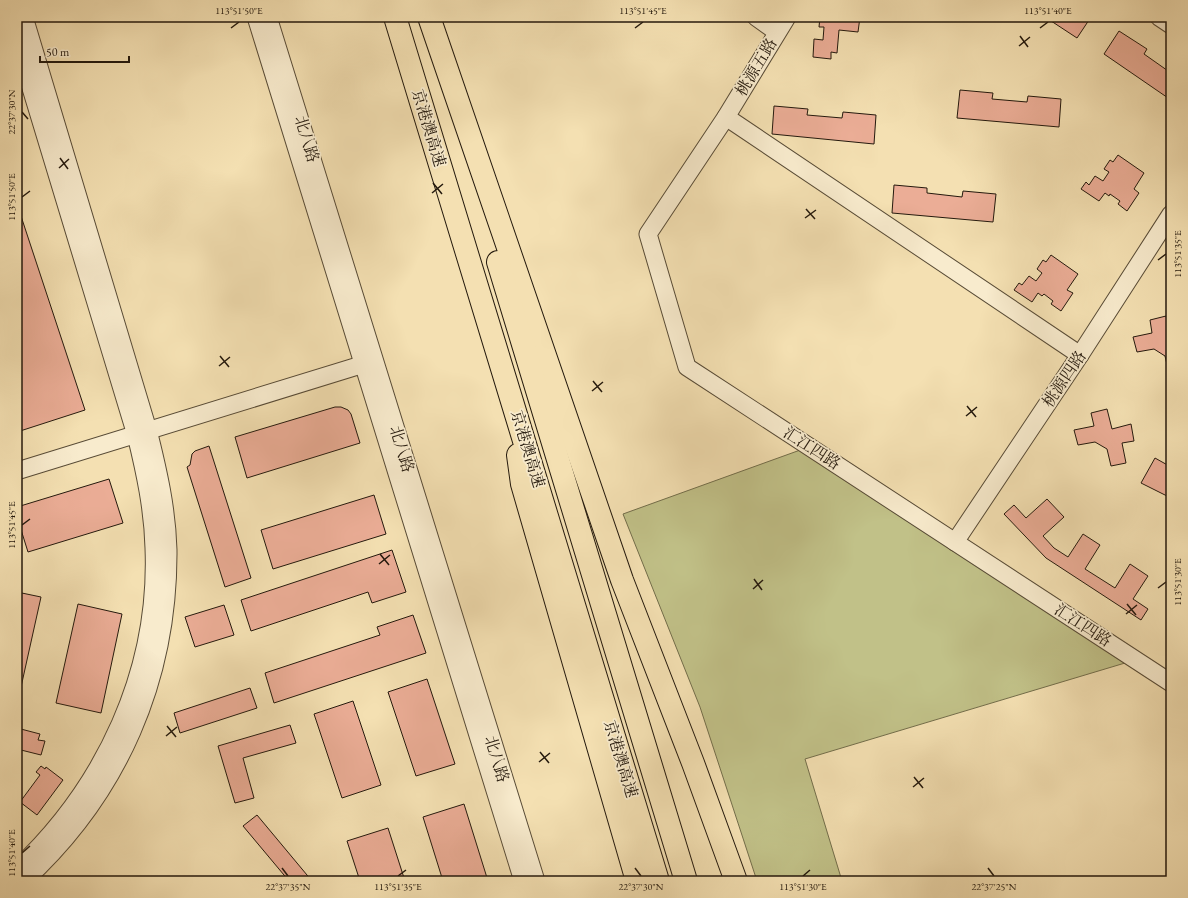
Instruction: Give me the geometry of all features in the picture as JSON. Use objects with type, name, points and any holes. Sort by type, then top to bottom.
[{"type":"highway","name":"京港澳高速","points":[[395,17],[658,881]]},
{"type":"highway","name":"京港澳高速","points":[[424,17],[686,881]]},
{"type":"highway","points":[[429,17],[622,580],[693,763],[733,873]]},
{"type":"highway","points":[[507,382],[522,484],[637,878]]},
{"type":"street","points":[[17,869],[34,853],[64,818],[93,778],[116,738],[132,694],[142,659],[149,623],[153,584],[154,549],[142,433],[24,17]]},
{"type":"street","name":"北八路","points":[[256,17],[431,546],[536,881]]},
{"type":"street","name":"北八路","points":[[268,17],[370,362],[417,542],[524,881]]},
{"type":"street","points":[[756,17],[777,32]]},
{"type":"street","name":"桃源五路","points":[[726,117],[787,17]]},
{"type":"street","points":[[1159,17],[1171,25]]},
{"type":"street","points":[[17,42],[142,433],[160,477],[168,549],[167,585],[163,625],[145,698],[128,743],[105,785],[74,827],[44,863],[24,881]]},
{"type":"street","points":[[726,117],[1080,355]]},
{"type":"street","name":"汇江四路","points":[[726,117],[648,234],[687,367],[1171,683]]},
{"type":"street","name":"桃源四路","points":[[956,542],[1171,214]]},
{"type":"street","points":[[17,471],[370,362]]},
{"type":"green space","points":[[803,449],[1125,663],[805,759],[842,881],[757,881],[700,707],[623,514]]},
{"type":"building","points":[[820,17],[860,17],[858,32],[839,30],[837,53],[831,52],[831,59],[813,57],[814,39],[823,40],[824,27],[819,27]]},
{"type":"building","points":[[1045,17],[1091,17],[1077,38]]},
{"type":"building","points":[[1119,31],[1147,49],[1144,54],[1171,73],[1171,100],[1104,54]]},
{"type":"building","points":[[960,90],[993,93],[992,99],[1027,102],[1028,96],[1061,99],[1059,127],[957,118]]},
{"type":"building","points":[[774,106],[808,109],[807,115],[842,118],[843,112],[876,115],[874,144],[772,134]]},
{"type":"building","points":[[1118,155],[1144,173],[1134,189],[1139,193],[1127,211],[1118,204],[1120,201],[1110,194],[1109,196],[1105,193],[1099,201],[1081,189],[1086,182],[1089,185],[1095,176],[1103,181],[1109,172],[1104,169],[1110,160],[1113,162]]},
{"type":"building","points":[[894,185],[927,188],[927,193],[962,197],[963,191],[996,194],[993,222],[892,213]]},
{"type":"building","points":[[17,204],[85,410],[17,432]]},
{"type":"building","points":[[1051,255],[1078,274],[1067,290],[1073,293],[1061,311],[1051,304],[1053,301],[1044,294],[1042,296],[1038,293],[1032,302],[1014,290],[1019,283],[1022,285],[1029,276],[1036,281],[1042,273],[1037,269],[1043,260],[1046,262]]},
{"type":"building","points":[[1166,316],[1171,335],[1171,373],[1169,373],[1165,356],[1154,349],[1137,352],[1133,337],[1152,333],[1150,320]]},
{"type":"building","points":[[335,407],[341,407],[348,410],[351,414],[360,443],[247,478],[235,437]]},
{"type":"building","points":[[1107,409],[1112,429],[1131,424],[1134,441],[1122,443],[1126,463],[1111,466],[1107,449],[1095,442],[1078,445],[1074,430],[1094,426],[1091,413]]},
{"type":"building","points":[[209,446],[251,578],[225,587],[187,467],[190,465],[192,454],[195,451]]},
{"type":"building","points":[[1155,458],[1171,467],[1171,498],[1141,483]]},
{"type":"building","points":[[109,479],[123,523],[28,552],[17,517],[17,507]]},
{"type":"building","points":[[374,495],[386,534],[273,569],[261,530]]},
{"type":"building","points":[[1047,499],[1064,517],[1043,536],[1054,548],[1068,557],[1083,534],[1100,545],[1085,569],[1115,588],[1130,564],[1148,576],[1133,599],[1148,609],[1141,620],[1046,558],[1004,514],[1014,505],[1026,518]]},
{"type":"building","points":[[392,550],[406,592],[372,603],[368,592],[251,631],[241,600]]},
{"type":"building","points":[[17,592],[41,597],[19,696],[17,696]]},
{"type":"building","points":[[78,604],[122,614],[101,713],[56,703]]},
{"type":"building","points":[[224,605],[234,635],[195,647],[185,617]]},
{"type":"building","points":[[413,615],[426,653],[274,703],[265,673],[380,635],[377,627]]},
{"type":"building","points":[[427,679],[455,764],[416,776],[388,692]]},
{"type":"building","points":[[250,688],[257,708],[180,733],[174,713]]},
{"type":"building","points":[[353,701],[381,785],[342,798],[314,714]]},
{"type":"building","points":[[290,725],[296,743],[243,758],[254,798],[235,803],[218,746]]},
{"type":"building","points":[[17,728],[40,734],[38,740],[45,741],[41,755],[17,749]]},
{"type":"building","points":[[41,766],[45,769],[46,767],[63,780],[37,815],[20,802],[40,775],[36,772]]},
{"type":"building","points":[[464,804],[488,881],[443,881],[423,817]]},
{"type":"building","points":[[257,815],[312,881],[289,881],[243,826]]},
{"type":"building","points":[[388,828],[405,881],[360,881],[347,841]]}]
